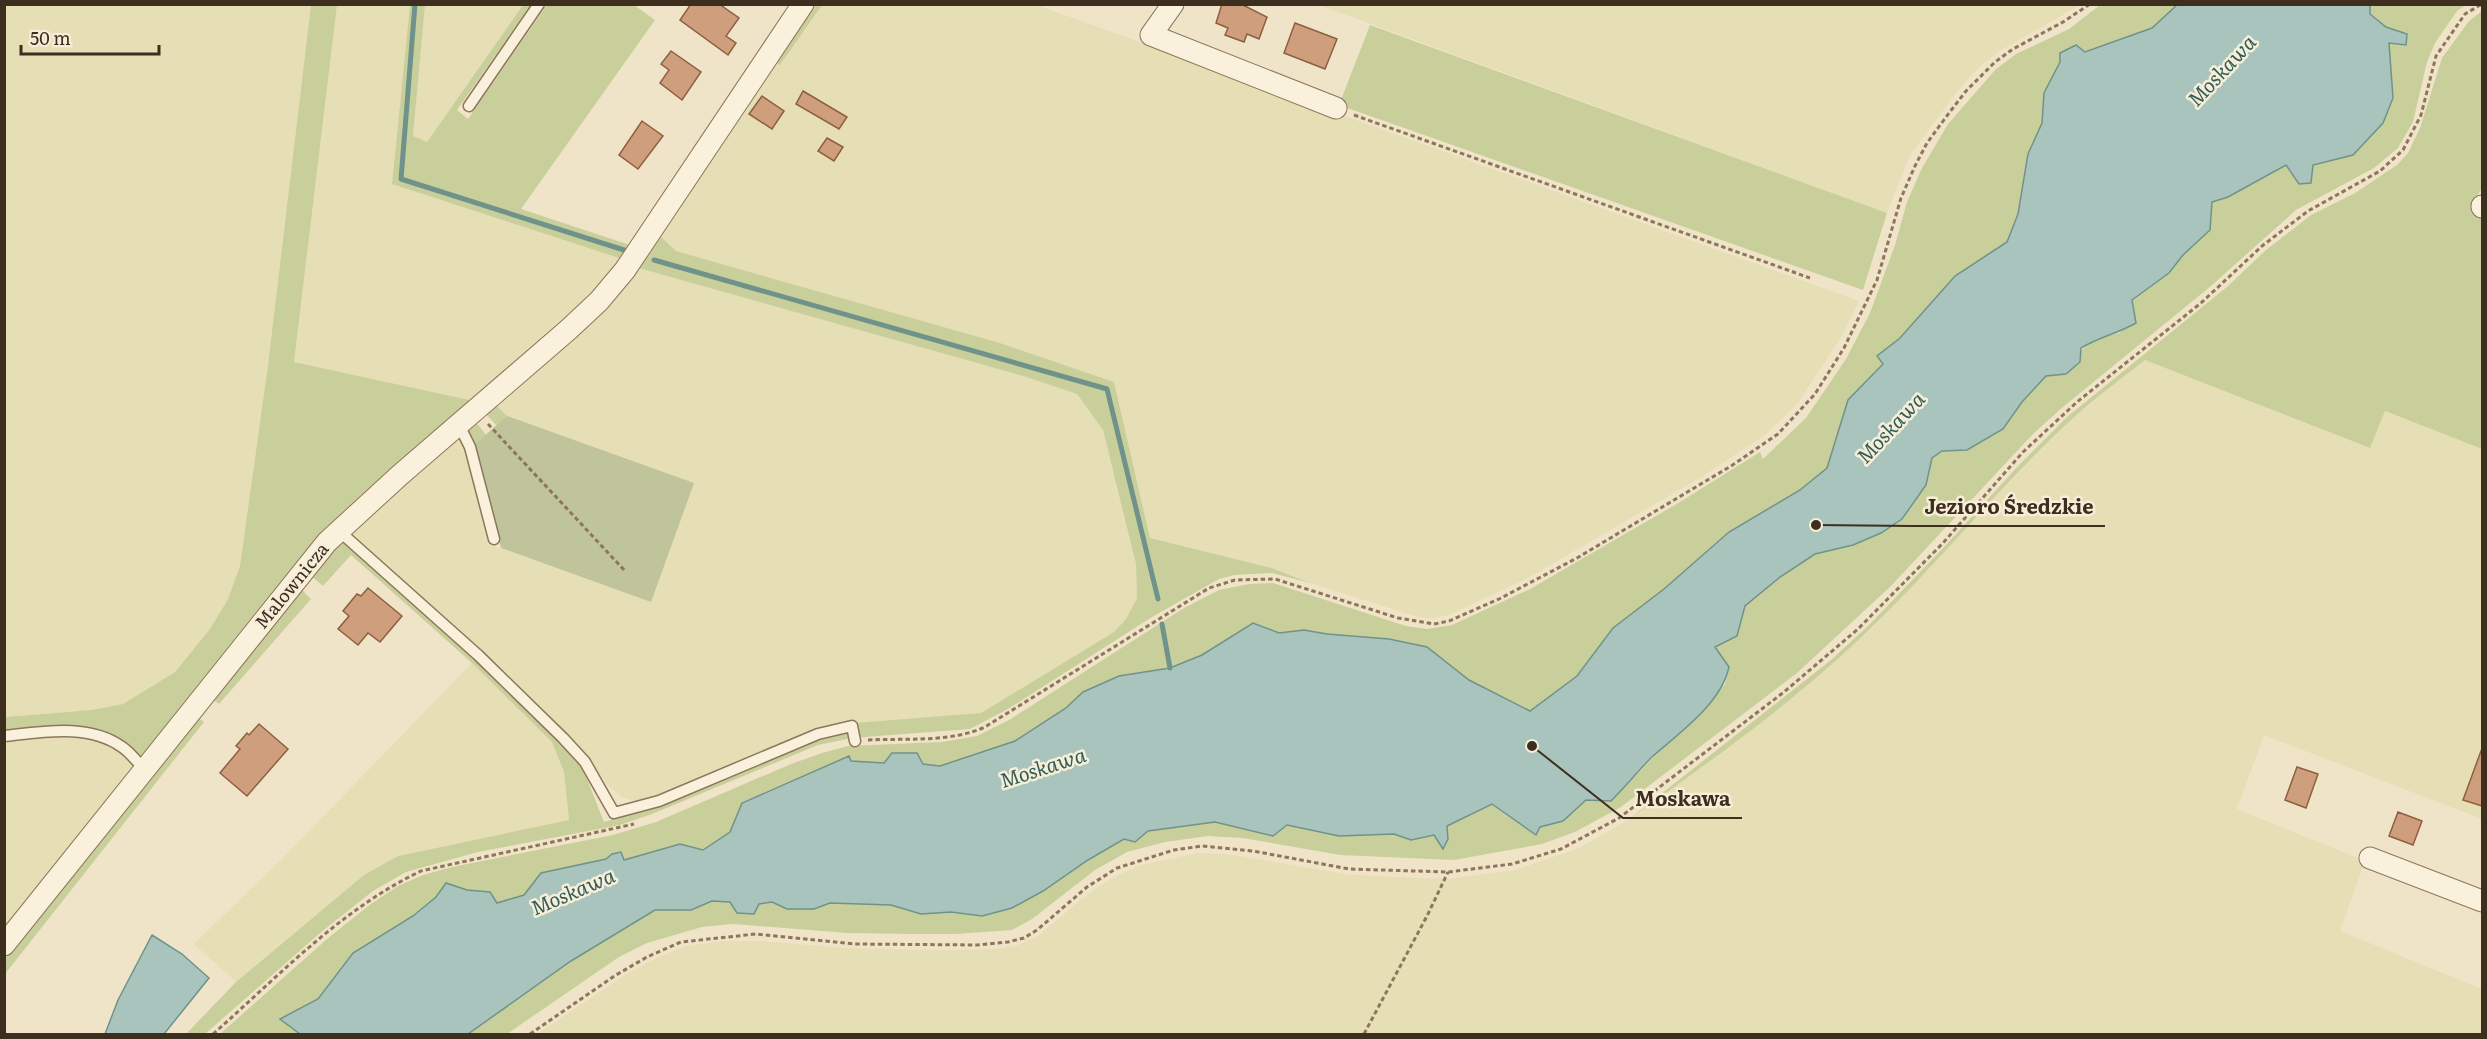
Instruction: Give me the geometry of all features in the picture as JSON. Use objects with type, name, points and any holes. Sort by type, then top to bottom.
[{"type":"street","name":"Malownicza","points":[[4,945],[338,530],[599,301],[625,270],[803,4]]},
{"type":"street","points":[[1173,4],[1151,35],[1336,108]]},
{"type":"street","points":[[2370,858],[2482,901]]},
{"type":"lane","points":[[469,106],[539,4]]},
{"type":"lane","points":[[456,427],[463,433],[470,447],[494,539]]},
{"type":"lane","points":[[338,530],[478,655],[563,738],[585,762],[614,813],[659,801],[818,734],[852,726],[855,741]]},
{"type":"lane","points":[[4,736],[66,730],[99,736],[122,746],[145,770]]},
{"type":"path","points":[[855,741],[940,738],[974,732],[1201,593],[1234,580],[1275,579],[1398,618],[1434,624],[1449,621],[1499,599],[1577,558],[1731,466],[1778,434],[1815,394],[1863,312],[1877,280],[1901,198],[1927,143],[1966,91],[1995,62],[2090,4]]},
{"type":"path","points":[[530,1035],[616,975],[647,957],[681,942],[756,934],[855,944],[977,945],[1008,942],[1024,938],[1037,930],[1087,887],[1117,868],[1174,850],[1202,846],[1253,851],[1349,869],[1448,872],[1512,864],[1561,849],[1619,818],[1784,692],[1858,629],[1943,543],[2023,452],[2077,402],[2201,303],[2262,246],[2289,225],[2308,211],[2380,171],[2403,150],[2421,115],[2436,56],[2465,14],[2482,4]]},
{"type":"path","points":[[1336,108],[1810,278]]},
{"type":"path","points":[[475,411],[626,572]]},
{"type":"path","points":[[213,1035],[321,937],[364,902],[395,883],[421,871],[638,823]]},
{"type":"path","points":[[1364,1035],[1448,872]]},
{"type":"shaded area","points":[[5,5],[311,5],[268,365],[240,566],[228,599],[210,629],[175,672],[123,704],[92,710],[5,717]]},
{"type":"shaded area","points":[[337,5],[410,5],[392,184],[622,259],[579,309],[474,401],[294,362]]},
{"type":"shaded area","points":[[425,5],[523,5],[427,142],[413,136]]},
{"type":"shaded area","points":[[822,5],[1037,5],[1859,301],[1843,334],[1798,403],[1765,435],[1703,476],[1528,578],[1449,615],[1432,618],[1418,617],[1310,583],[1270,567],[1150,538],[1114,382],[1000,343],[676,251],[659,235],[774,61],[780,65]]},
{"type":"shaded area","points":[[1319,5],[2080,5],[1998,52],[1976,70],[1910,155],[1887,213]]},
{"type":"shaded area","points":[[635,267],[1023,376],[1077,394],[1103,430],[1136,564],[1137,598],[1126,619],[1114,632],[981,713],[817,731],[783,743],[649,800],[634,801],[622,797],[606,784],[590,761],[565,734],[484,654],[348,533],[457,436],[466,448],[491,545],[651,602],[497,406],[599,314]]},
{"type":"shaded area","points":[[2145,360],[2369,448],[2384,411],[2482,449],[2482,819],[2264,735],[2237,809],[2365,861],[2340,931],[2482,989],[2482,1034],[537,1034],[625,975],[656,958],[686,946],[722,941],[761,941],[845,948],[998,949],[1018,945],[1038,936],[1090,892],[1112,878],[1140,865],[1197,853],[1227,854],[1352,875],[1448,879],[1515,870],[1579,848],[1628,820],[1659,798],[1793,698],[1834,663],[1873,627],[2072,419]]},
{"type":"shaded area","points":[[472,663],[552,742],[564,772],[569,820],[398,856],[364,875],[236,982],[194,944],[282,859]]},
{"type":"shaded area","points":[[68,726],[101,731],[123,740],[142,757],[5,926],[5,730]]},
{"type":"green space","points":[[311,5],[337,5],[294,362],[474,401],[334,525],[142,757],[129,744],[111,734],[82,727],[5,730],[5,717],[92,710],[123,704],[175,672],[210,629],[228,599],[240,566],[268,365]]},
{"type":"green space","points":[[410,5],[425,5],[413,136],[427,142],[523,5],[531,5],[457,110],[468,119],[547,5],[634,5],[655,20],[521,209],[633,246],[622,259],[392,184]]},
{"type":"green space","points":[[813,5],[822,5],[780,65],[774,61]]},
{"type":"green space","points":[[2100,5],[2178,5],[2152,28],[2060,61],[2044,93],[2042,123],[2028,154],[2018,214],[2007,242],[1955,276],[1900,338],[1878,356],[1883,364],[1848,400],[1827,468],[1800,490],[1729,532],[1664,589],[1613,628],[1577,676],[1530,711],[1469,680],[1443,659],[1304,630],[1279,633],[1253,623],[1202,655],[1170,668],[1119,676],[1083,692],[1066,708],[1015,741],[940,766],[851,761],[848,756],[742,802],[730,832],[703,850],[680,844],[623,860],[606,859],[541,873],[524,895],[497,903],[490,892],[467,890],[446,883],[436,897],[413,916],[353,953],[318,999],[281,1019],[300,1034],[220,1034],[327,939],[398,886],[423,875],[452,867],[613,835],[656,822],[791,764],[848,746],[942,742],[977,736],[1009,720],[1184,608],[1219,590],[1249,584],[1273,583],[1406,626],[1427,629],[1452,625],[1530,589],[1680,502],[1760,452],[1763,459],[1806,418],[1846,359],[1870,313],[1895,245],[1907,202],[1922,168],[1948,124],[1996,69],[2016,54],[2069,29]]},
{"type":"green space","points":[[2370,5],[2466,5],[2457,11],[2435,43],[2427,62],[2413,122],[2398,148],[2374,168],[2296,210],[2211,286],[2063,407],[2033,434],[1891,586],[1797,673],[1621,807],[1575,832],[1542,844],[1454,860],[1340,855],[1243,838],[1208,836],[1165,842],[1127,852],[1095,870],[1032,919],[1012,930],[956,934],[909,934],[848,933],[733,924],[702,927],[647,943],[619,957],[507,1034],[468,1034],[571,961],[655,910],[691,910],[712,901],[758,904],[772,902],[787,909],[814,909],[830,903],[891,905],[921,914],[951,912],[982,916],[1012,908],[1124,839],[1135,842],[1148,831],[1215,822],[1273,836],[1286,825],[1339,836],[1394,834],[1411,840],[1434,835],[1448,839],[1447,826],[1493,804],[1536,835],[1539,827],[1563,821],[1586,800],[1611,801],[1725,684],[1729,667],[1715,647],[1737,636],[1745,606],[1780,577],[1815,554],[1853,545],[1881,533],[1926,485],[1932,458],[1942,451],[1967,450],[2003,429],[2022,402],[2046,376],[2066,374],[2087,345],[2100,338],[2120,333],[2132,300],[2169,274],[2211,210],[2211,202],[2228,197],[2286,165],[2299,184],[2313,165],[2383,123],[2393,98],[2389,43],[2405,45],[2407,34],[2386,27],[2370,14]]},
{"type":"green space","points":[[2482,11],[2482,189],[2476,197],[2482,201],[2482,449],[2385,411],[2370,448],[2145,360],[2080,412],[2045,445],[1898,601],[1845,653],[1754,728],[1628,820],[1831,660],[1870,624],[2067,417],[2311,215],[2355,193],[2397,165],[2408,153],[2420,128],[2442,58],[2469,21]]},
{"type":"green space","points":[[1370,25],[1887,213],[1863,290],[1339,105]]},
{"type":"green space","points":[[659,235],[676,251],[1000,343],[1114,382],[1150,538],[1272,568],[1310,583],[1272,573],[1234,575],[1219,579],[1152,617],[1008,709],[970,729],[852,738],[818,745],[620,825],[478,852],[406,872],[373,891],[320,933],[205,1034],[186,1034],[236,982],[364,875],[398,856],[569,820],[564,772],[552,742],[472,663],[351,555],[323,586],[309,574],[340,539],[476,659],[581,764],[604,822],[649,808],[855,723],[981,713],[1114,632],[1126,619],[1137,598],[1136,564],[1103,430],[1077,394],[1023,376],[635,267]]},
{"type":"green space","points":[[497,406],[507,416],[497,426],[485,413]]},
{"type":"green space","points":[[507,416],[694,483],[651,602],[501,548],[475,444]]},
{"type":"green space","points":[[476,422],[486,435],[475,444],[467,430]]},
{"type":"green space","points":[[298,586],[311,599],[219,704],[212,698]]},
{"type":"green space","points":[[197,717],[204,722],[5,974],[5,959]]},
{"type":"water","points":[[2178,4],[2370,5],[2370,14],[2386,27],[2407,34],[2406,45],[2389,43],[2393,98],[2383,123],[2353,155],[2313,165],[2311,183],[2299,184],[2286,165],[2228,197],[2212,202],[2210,230],[2183,255],[2169,273],[2132,300],[2136,323],[2081,348],[2080,362],[2066,374],[2046,376],[2022,402],[2003,429],[1967,450],[1942,451],[1932,458],[1926,485],[1902,519],[1881,533],[1853,545],[1815,554],[1780,577],[1745,606],[1737,636],[1715,647],[1729,667],[1725,681],[1717,693],[1698,717],[1652,757],[1611,801],[1586,800],[1563,821],[1540,827],[1536,835],[1492,804],[1447,826],[1448,839],[1443,849],[1434,835],[1411,840],[1394,834],[1339,836],[1287,825],[1273,836],[1215,822],[1148,831],[1135,842],[1124,839],[1012,908],[982,916],[951,912],[921,914],[891,905],[830,903],[814,909],[787,909],[772,902],[759,904],[754,914],[737,913],[730,902],[712,901],[691,910],[655,910],[571,961],[468,1034],[300,1034],[280,1019],[318,999],[353,953],[413,916],[436,897],[446,883],[467,890],[490,892],[497,903],[524,895],[541,873],[606,859],[612,854],[621,852],[624,860],[680,844],[703,850],[730,832],[742,803],[849,756],[851,761],[884,763],[892,753],[917,753],[923,764],[940,766],[1015,741],[1066,708],[1083,692],[1119,676],[1170,668],[1202,655],[1253,623],[1279,633],[1304,630],[1389,639],[1427,647],[1469,680],[1530,711],[1577,676],[1613,628],[1664,589],[1729,532],[1800,490],[1827,468],[1848,400],[1883,364],[1877,356],[1900,338],[1955,276],[2007,242],[2018,214],[2028,154],[2042,123],[2044,93],[2060,62],[2060,53],[2076,45],[2085,52],[2152,28]]},
{"type":"water","points":[[152,935],[182,954],[209,978],[164,1034],[105,1034],[118,1000]]},
{"type":"building","points":[[691,4],[719,4],[739,18],[726,36],[736,43],[728,55],[680,20]]},
{"type":"building","points":[[1222,4],[1241,4],[1267,17],[1259,39],[1247,34],[1244,42],[1225,35],[1228,28],[1216,23]]},
{"type":"building","points":[[1295,23],[1337,39],[1325,69],[1284,53]]},
{"type":"building","points":[[671,51],[701,72],[682,100],[660,83],[669,70],[661,64]]},
{"type":"building","points":[[803,91],[847,117],[839,129],[796,104]]},
{"type":"building","points":[[762,96],[784,111],[772,129],[749,114]]},
{"type":"building","points":[[642,121],[663,136],[638,169],[619,155]]},
{"type":"building","points":[[827,138],[843,147],[834,161],[818,151]]},
{"type":"building","points":[[368,588],[402,616],[380,642],[368,633],[358,645],[338,629],[349,616],[343,611],[357,594],[361,596]]},
{"type":"building","points":[[259,724],[288,749],[247,796],[220,773],[240,749],[236,746]]},
{"type":"building","points":[[2482,752],[2482,806],[2463,800]]},
{"type":"building","points":[[2297,767],[2318,774],[2306,808],[2285,800]]},
{"type":"building","points":[[2398,812],[2422,821],[2413,845],[2389,836]]},
{"type":"waterway","points":[[415,4],[401,179],[624,250]]},
{"type":"waterway","points":[[654,260],[1107,389],[1158,599]]},
{"type":"waterway","points":[[1162,624],[1170,668]]},
{"type":"place","name":"Jezioro Średzkie","points":[[1816,525]]},
{"type":"place","name":"Moskawa","points":[[1532,746]]}]
